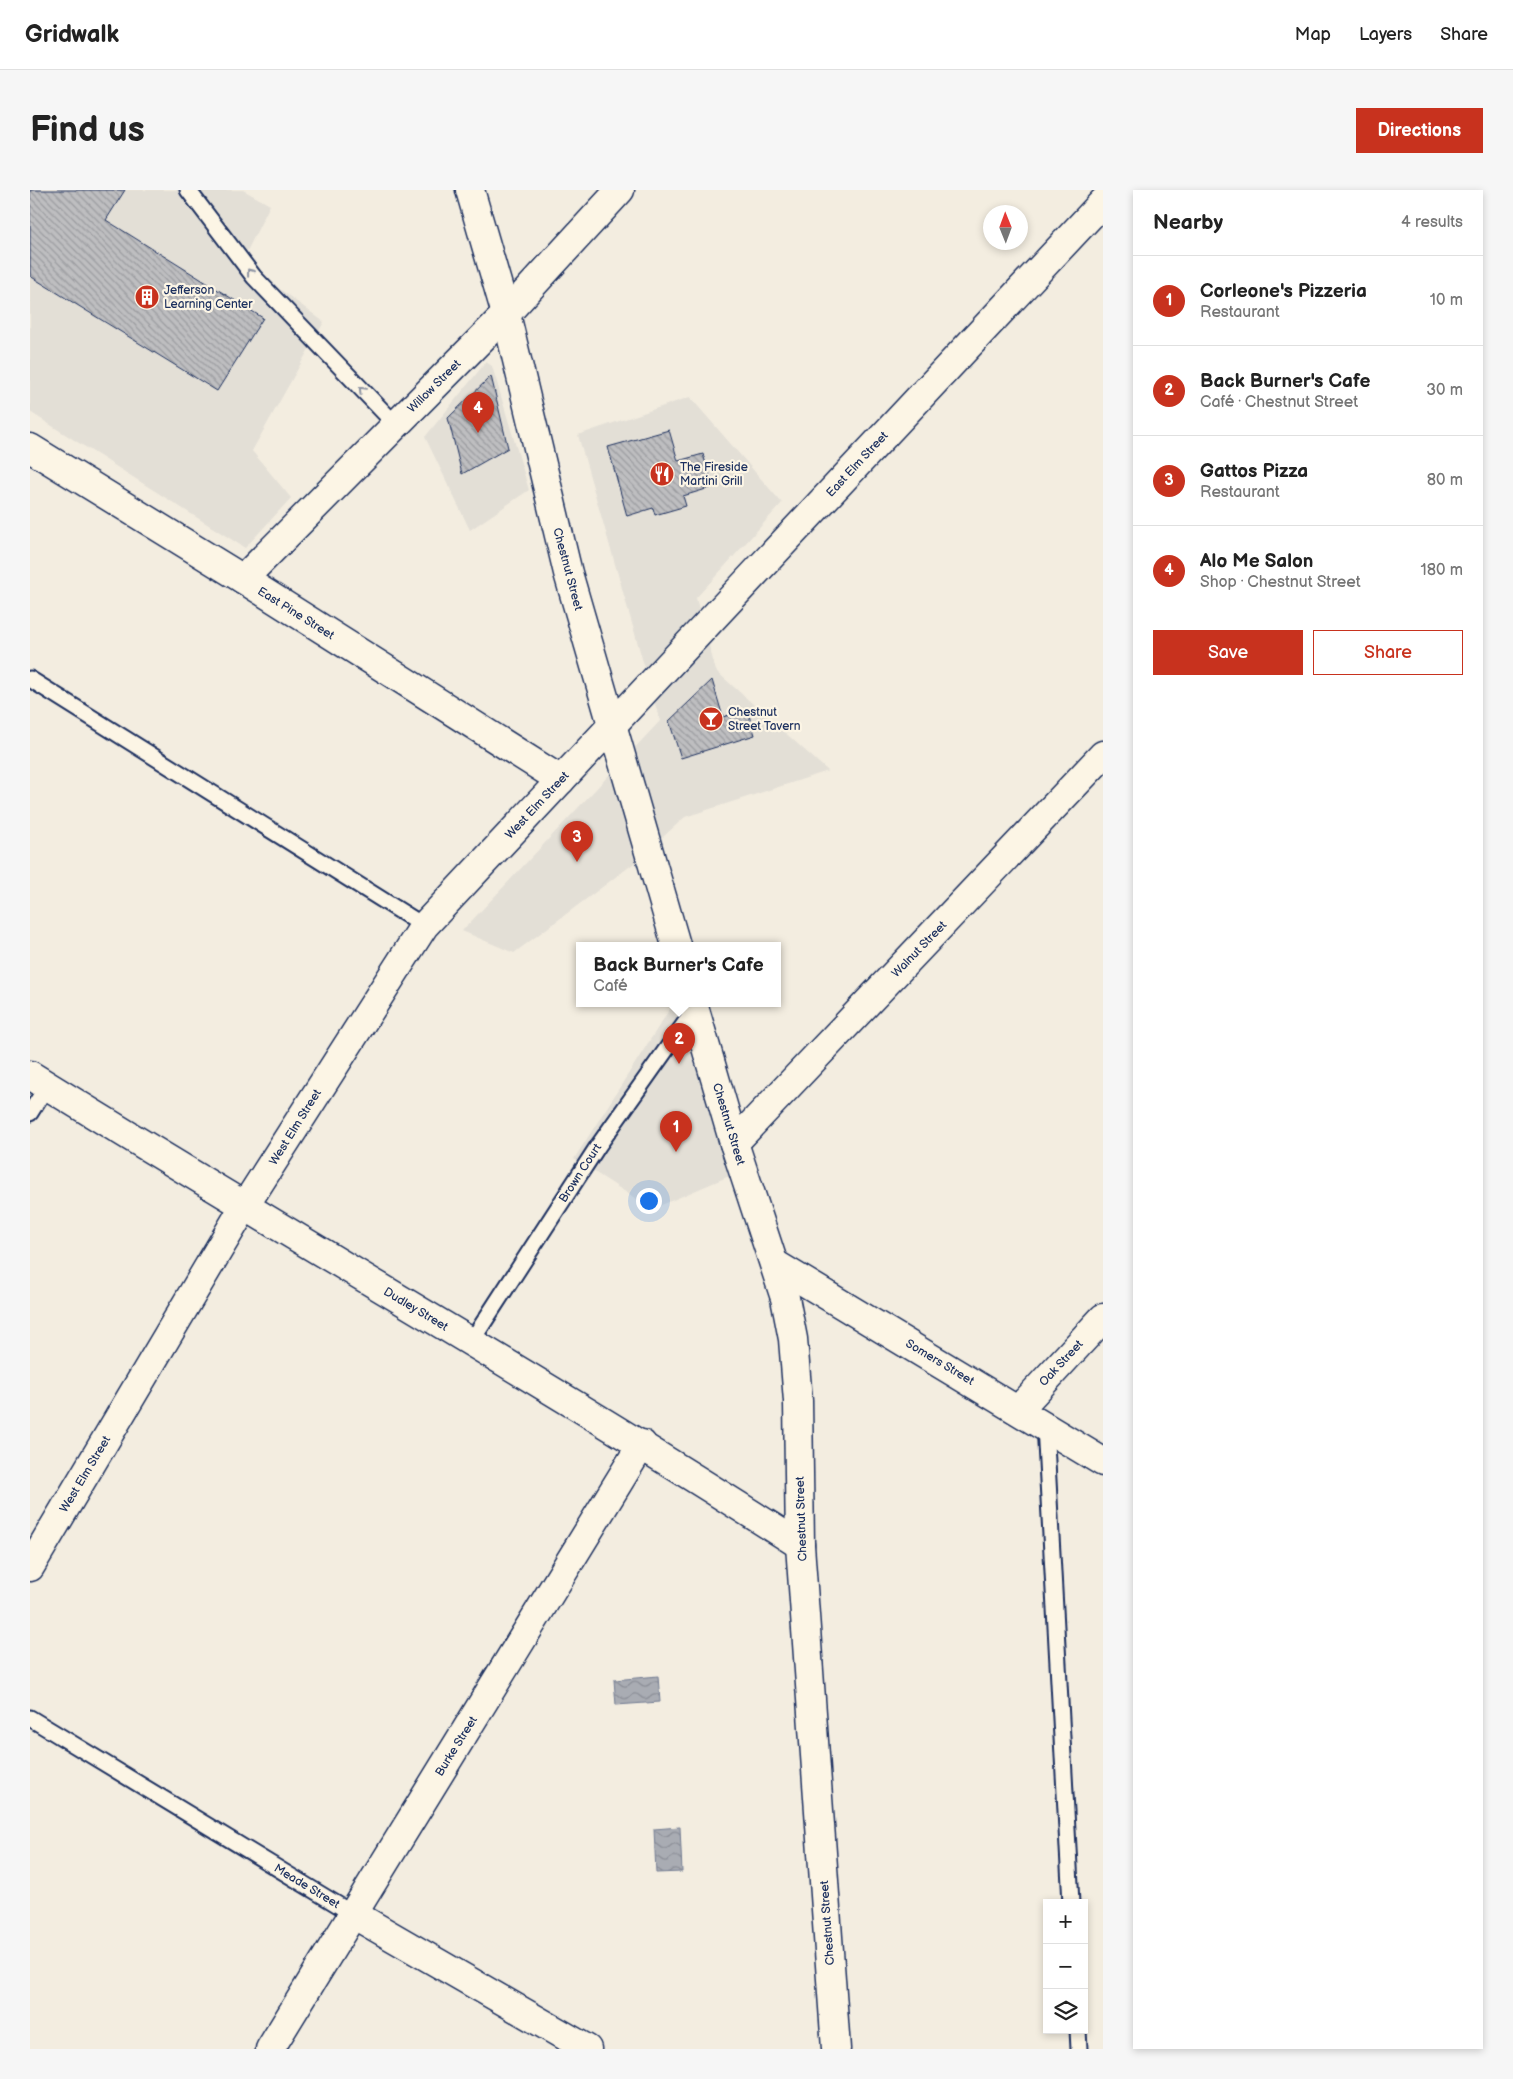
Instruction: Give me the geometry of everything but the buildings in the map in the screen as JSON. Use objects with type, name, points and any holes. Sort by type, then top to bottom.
[{"type":"street","name":"Chestnut Street","points":[[470,190],[506,314],[568,573],[675,942]]},
{"type":"street","name":"Willow Street","points":[[243,579],[506,314],[620,190]]},
{"type":"street","name":"East Elm Street","points":[[611,726],[1103,202]]},
{"type":"street","name":"East Pine Street","points":[[30,448],[243,579],[561,780]]},
{"type":"street","name":"West Elm Street","points":[[30,1567],[244,1207],[424,926],[611,726]]},
{"type":"street","name":"Walnut Street","points":[[734,1143],[1103,755]]},
{"type":"street","name":"Chestnut Street","points":[[694,1007],[734,1143],[786,1298],[794,1348],[798,1401],[800,1545],[836,2049]]},
{"type":"street","name":"Dudley Street","points":[[38,1081],[244,1207],[642,1444],[800,1545]]},
{"type":"street","name":"Somers Street","points":[[775,1264],[1103,1462]]},
{"type":"street","name":"Oak Street","points":[[1018,1409],[1103,1318]]},
{"type":"street","name":"Burke Street","points":[[270,2049],[642,1444]]},
{"type":"street","name":"Meade Street","points":[[353,1914],[587,2049]]},
{"type":"lane","points":[[188,190],[254,277],[396,425]]},
{"type":"lane","points":[[30,679],[424,926]]},
{"type":"lane","name":"Brown Court","points":[[471,1342],[598,1146],[693,1007]]},
{"type":"lane","points":[[30,1113],[38,1081]]},
{"type":"lane","points":[[1045,1426],[1071,1899]]},
{"type":"lane","name":"Meade Street","points":[[30,1718],[353,1914]]},
{"type":"lane","points":[[1078,2034],[1079,2049]]},
{"type":"shaded area","points":[[30,190],[243,190],[270,205],[242,261],[324,322],[252,451],[291,498],[245,548],[30,412]]},
{"type":"shaded area","points":[[486,362],[492,366],[529,490],[470,530],[425,437]]},
{"type":"shaded area","points":[[690,397],[782,503],[696,598],[716,671],[828,771],[685,817],[633,864],[514,953],[462,931],[660,721],[578,435]]},
{"type":"shaded area","points":[[671,1007],[674,1007],[734,1174],[652,1209],[574,1159]]},
{"type":"water","points":[[658,1676],[660,1702],[616,1705],[614,1680]]},
{"type":"water","points":[[680,1827],[682,1872],[656,1873],[654,1829]]},
{"type":"place","name":"Jefferson Learning Center","points":[[147,297]]},
{"type":"place","name":"Alo Me Salon","points":[[478,433]]},
{"type":"place","name":"The Fireside Martini Grill","points":[[662,474]]},
{"type":"place","name":"Chestnut Street Tavern","points":[[711,719]]},
{"type":"place","name":"Gattos Pizza","points":[[577,862]]},
{"type":"place","name":"Back Burner's Cafe","points":[[679,1064]]},
{"type":"place","name":"Corleone's Pizzeria","points":[[676,1152]]}]
